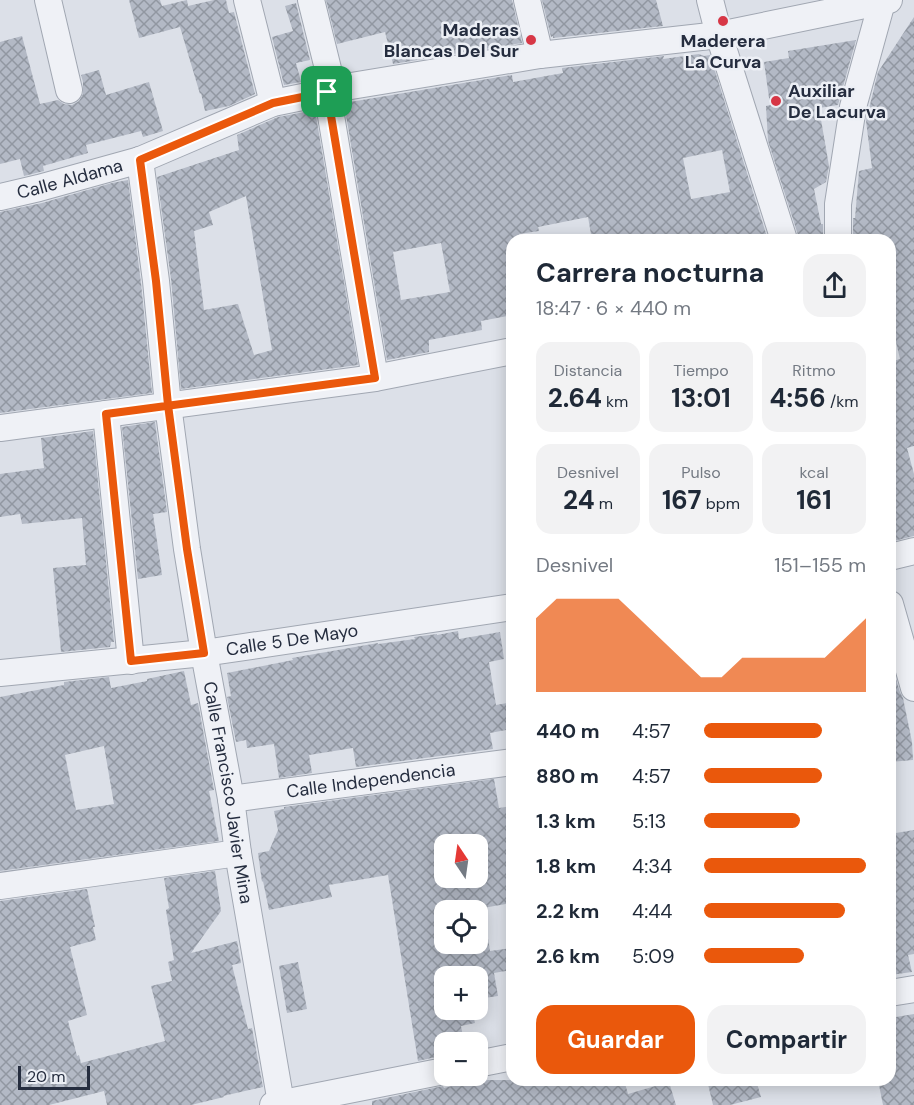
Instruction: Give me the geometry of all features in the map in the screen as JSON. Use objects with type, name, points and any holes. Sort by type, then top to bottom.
[{"type":"street","points":[[48,0],[69,90]]},
{"type":"street","points":[[247,0],[273,103]]},
{"type":"street","points":[[311,0],[330,90],[375,378]]},
{"type":"street","points":[[527,0],[540,55]]},
{"type":"street","points":[[710,0],[782,234]]},
{"type":"street","points":[[838,234],[838,204],[853,107],[885,1]]},
{"type":"street","name":"Calle Aldama","points":[[0,197],[140,160],[273,103],[330,90],[540,55],[719,35],[885,1]]},
{"type":"street","name":"Calle Francisco Javier Mina","points":[[140,160],[187,549],[231,799],[277,1104]]},
{"type":"street","points":[[0,428],[375,378],[506,352]]},
{"type":"street","points":[[106,414],[131,661]]},
{"type":"street","points":[[896,555],[914,551]]},
{"type":"street","name":"Calle 5 De Mayo","points":[[0,673],[204,653],[506,608]]},
{"type":"street","points":[[896,625],[914,688]]},
{"type":"street","name":"Calle Independencia","points":[[231,799],[506,763]]},
{"type":"street","points":[[0,886],[238,853]]},
{"type":"street","points":[[896,992],[914,989]]},
{"type":"street","points":[[488,1062],[506,1058]]},
{"type":"street","points":[[277,1104],[434,1073]]},
{"type":"building","points":[[129,0],[160,0],[162,6],[187,0],[188,6],[214,0],[226,0],[229,13],[234,12],[255,94],[229,106],[205,111],[180,27],[139,38]]},
{"type":"building","points":[[326,0],[512,0],[522,43],[393,64],[385,32],[337,44]]},
{"type":"building","points":[[542,0],[656,0],[663,26],[553,38]]},
{"type":"building","points":[[296,3],[310,60],[296,63],[301,82],[284,85],[272,37],[293,31],[285,6]]},
{"type":"building","points":[[914,17],[914,446],[907,448],[914,474],[914,536],[896,540],[896,360],[900,359],[896,342],[896,234],[853,234],[859,171],[872,168],[866,121],[878,72]]},
{"type":"building","points":[[22,36],[40,104],[58,100],[72,105],[79,101],[83,94],[81,75],[99,70],[106,95],[149,82],[163,131],[143,137],[141,131],[86,145],[88,153],[43,166],[44,171],[24,176],[20,159],[0,164],[0,42]]},
{"type":"building","points":[[856,40],[838,105],[819,108],[829,166],[826,182],[814,189],[821,224],[823,224],[823,234],[798,234],[768,141],[766,106],[770,105],[764,62],[789,58],[788,51]]},
{"type":"building","points":[[699,54],[710,55],[766,234],[591,234],[588,217],[538,227],[539,231],[506,234],[506,316],[481,321],[482,330],[429,340],[429,352],[387,360],[344,103],[512,75],[513,82],[563,73],[562,68],[664,56],[663,59]],"holes":[[[722,150],[730,192],[691,199],[683,158]],[[441,243],[450,292],[401,300],[393,252]]]},
{"type":"building","points":[[315,110],[358,365],[181,389],[171,279],[157,177],[239,150],[237,135],[278,117]],"holes":[[[246,196],[272,350],[254,355],[238,304],[204,310],[194,231],[213,225],[209,212]]]},
{"type":"building","points":[[128,180],[152,393],[0,413],[0,212]]},
{"type":"building","points":[[155,422],[167,512],[153,514],[162,575],[138,579],[122,427]]},
{"type":"building","points":[[93,431],[114,642],[111,642],[110,647],[61,652],[53,568],[86,565],[82,518],[22,524],[20,514],[0,517],[0,474],[44,468],[41,438]]},
{"type":"building","points":[[458,631],[459,639],[500,632],[504,659],[489,662],[496,705],[506,703],[506,730],[490,733],[493,749],[356,767],[353,748],[309,755],[312,773],[279,778],[274,744],[247,748],[246,740],[236,742],[227,697],[231,696],[227,673],[293,660],[292,658]]},
{"type":"building","points":[[184,671],[191,705],[198,703],[214,790],[209,791],[219,841],[0,871],[0,697],[64,685],[64,682],[109,677],[111,688],[147,681],[147,679]],"holes":[[[104,746],[114,804],[76,810],[65,755]]]},
{"type":"building","points":[[896,679],[903,698],[912,742],[913,760],[896,761]]},
{"type":"building","points":[[494,779],[499,808],[506,807],[506,904],[488,907],[488,900],[434,900],[434,954],[488,954],[488,939],[490,951],[506,949],[506,971],[494,973],[498,996],[488,997],[488,966],[434,966],[434,1020],[474,1020],[475,1023],[461,1026],[462,1032],[434,1032],[434,1057],[418,1061],[388,875],[329,885],[332,897],[269,910],[258,853],[269,851],[278,830],[274,811],[284,809],[284,807]]},
{"type":"building","points":[[914,830],[914,954],[908,955],[912,972],[896,974],[896,833]]},
{"type":"building","points":[[215,871],[221,911],[191,953],[237,941],[241,963],[232,965],[248,1029],[252,1028],[263,1087],[191,1105],[107,1105],[104,1091],[49,1105],[0,1105],[0,901],[87,889],[96,940],[70,947],[87,1015],[68,1021],[81,1063],[165,1041],[151,986],[172,981],[168,962],[174,960],[166,910],[169,908],[164,878]]},
{"type":"building","points":[[298,962],[307,1009],[287,1013],[279,966]]},
{"type":"building","points":[[914,1014],[914,1105],[883,1105],[879,1086],[896,1086],[896,1017]]},
{"type":"building","points":[[488,1080],[506,1080],[506,1086],[626,1086],[628,1094],[655,1086],[670,1086],[676,1105],[372,1105],[372,1101],[443,1086],[444,1088],[488,1086]]},
{"type":"building","points":[[708,1086],[758,1086],[761,1097],[730,1105],[713,1105]]},
{"type":"place","name":"Maderera La Curva","points":[[723,21]]},
{"type":"place","name":"Maderas Blancas Del Sur","points":[[531,40]]},
{"type":"place","name":"Auxiliar De Lacurva","points":[[776,101]]},
{"type":"route","points":[[327,92],[273,103],[140,160],[156,281],[168,405],[187,549],[204,653],[131,661],[106,414],[168,405],[276,392],[375,378],[327,92]]}]
